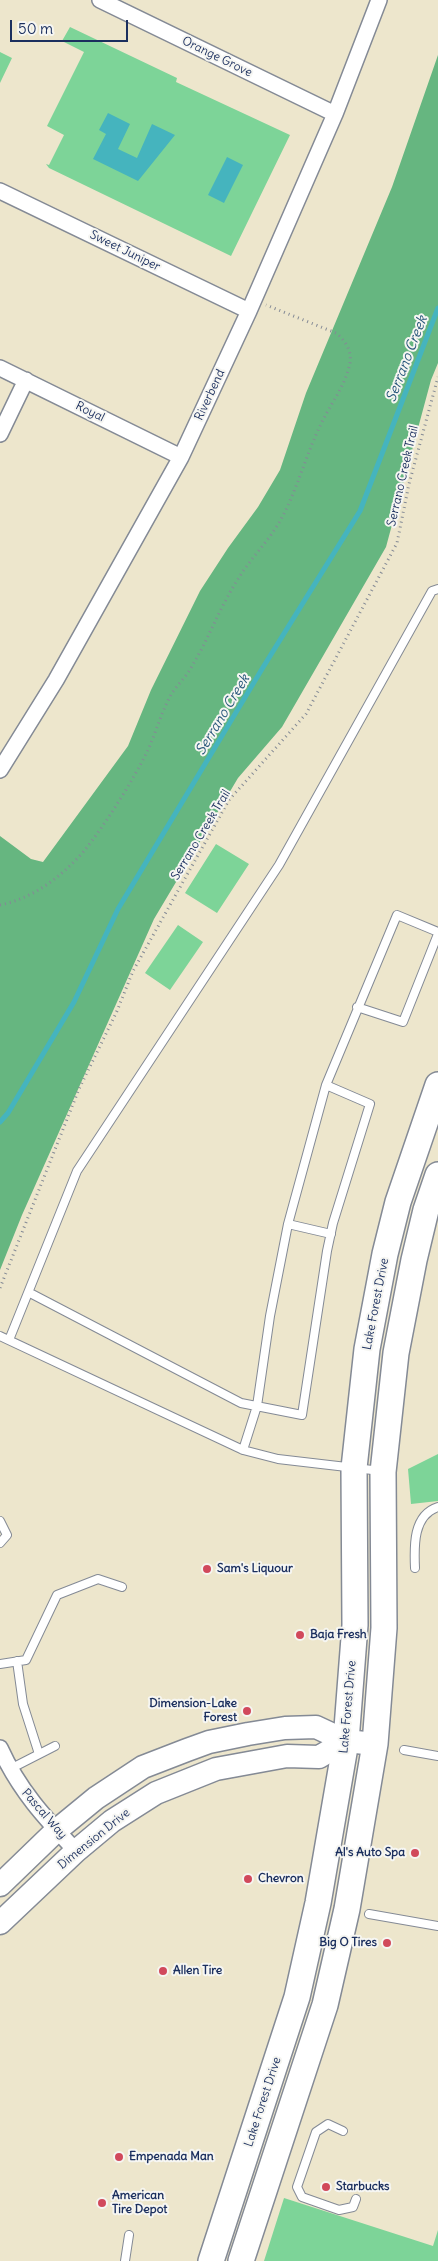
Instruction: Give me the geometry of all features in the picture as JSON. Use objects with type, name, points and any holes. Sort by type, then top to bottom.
[{"type":"main road","name":"Lake Forest Drive","points":[[211,2261],[296,1997],[318,1903],[346,1741],[355,1626],[354,1468],[367,1349],[385,1254],[398,1202],[438,1086]]},
{"type":"main road","points":[[241,2261],[325,2005],[347,1909],[374,1744],[384,1628],[383,1472],[396,1353],[414,1260],[426,1210],[438,1175]]},
{"type":"main road","points":[[0,1885],[57,1830],[96,1798],[142,1768],[209,1742],[285,1728],[316,1726],[346,1741],[374,1744]]},
{"type":"main road","name":"Dimension Drive","points":[[0,1923],[76,1851],[112,1821],[156,1793],[204,1773],[287,1756],[319,1757],[346,1741]]},
{"type":"street","name":"Orange Grove","points":[[100,0],[335,114]]},
{"type":"street","name":"Riverbend","points":[[0,770],[56,680],[181,458],[252,306],[335,114],[379,0]]},
{"type":"street","name":"Sweet Juniper","points":[[0,191],[252,306]]},
{"type":"street","name":"Royal","points":[[0,368],[181,458]]},
{"type":"street","points":[[0,434],[26,380]]},
{"type":"street","name":"Pascal Way","points":[[1,1752],[29,1800],[76,1851]]},
{"type":"lane","points":[[9,1340],[30,1293],[77,1171],[279,864],[432,591],[438,589]]},
{"type":"lane","points":[[243,1450],[257,1406],[270,1316],[288,1224],[326,1085],[357,1007],[397,915],[438,933],[402,1022],[357,1007]]},
{"type":"lane","points":[[30,1293],[241,1403],[302,1415],[331,1234],[370,1104],[326,1085]]},
{"type":"lane","points":[[288,1224],[331,1234]]},
{"type":"lane","points":[[0,1336],[243,1450],[278,1459],[383,1472]]},
{"type":"lane","points":[[415,1568],[415,1539],[422,1518],[428,1511],[438,1507]]},
{"type":"lane","points":[[0,1522],[7,1535],[0,1543]]},
{"type":"lane","points":[[0,1664],[26,1660],[57,1595],[98,1579],[122,1587]]},
{"type":"lane","points":[[16,1661],[23,1704],[39,1754]]},
{"type":"lane","points":[[10,1769],[55,1746]]},
{"type":"lane","points":[[404,1750],[438,1756]]},
{"type":"lane","points":[[369,1914],[438,1926]]},
{"type":"lane","points":[[343,2131],[328,2124],[316,2132],[297,2187],[302,2197],[339,2210],[353,2207],[356,2199]]},
{"type":"lane","points":[[125,2261],[129,2235]]},
{"type":"path","points":[[0,905],[17,901],[54,880],[84,851],[104,823],[147,751],[159,719],[172,694],[192,666],[213,622],[238,579],[279,522],[300,480],[322,420],[337,396],[350,362],[347,345],[343,338],[336,333],[252,306]]},
{"type":"path","name":"Serrano Creek Trail","points":[[0,1288],[79,1090],[117,1011],[133,971],[229,800],[306,714],[397,544],[409,484],[438,377]]},
{"type":"green space","points":[[70,27],[177,78],[176,82],[290,135],[231,256],[49,168],[46,164],[49,165],[64,135],[47,126],[84,52],[62,41]]},
{"type":"green space","points":[[0,52],[12,58],[0,83]]},
{"type":"green space","points":[[438,55],[438,363],[431,380],[386,547],[282,727],[238,778],[154,919],[22,1215],[0,1270],[0,836],[31,859],[43,862],[128,746],[151,690],[200,591],[258,507],[280,470],[306,393],[392,187]]},
{"type":"green space","points":[[216,844],[249,864],[217,913],[185,893]]},
{"type":"green space","points":[[178,925],[203,942],[170,990],[145,973]]},
{"type":"green space","points":[[438,1454],[438,1501],[411,1504],[408,1469]]},
{"type":"green space","points":[[284,2198],[433,2246],[438,2230],[438,2261],[264,2261]]},
{"type":"water","points":[[108,113],[130,124],[118,149],[137,158],[152,124],[175,135],[138,181],[93,159],[106,134],[99,130]]},
{"type":"water","points":[[227,157],[243,165],[224,203],[208,195]]},
{"type":"waterway","name":"Serrano Creek","points":[[0,1122],[8,1113],[74,1002],[118,909],[262,669],[360,511],[438,308]]},
{"type":"place","name":"Sam's Liquour","points":[[207,1569]]},
{"type":"place","name":"Baja Fresh","points":[[300,1635]]},
{"type":"place","name":"Dimension-Lake Forest","points":[[247,1711]]},
{"type":"place","name":"Al's Auto Spa","points":[[415,1853]]},
{"type":"place","name":"Chevron","points":[[248,1879]]},
{"type":"place","name":"Big O Tires","points":[[387,1943]]},
{"type":"place","name":"Allen Tire","points":[[163,1971]]},
{"type":"place","name":"Empenada Man","points":[[119,2157]]},
{"type":"place","name":"Starbucks","points":[[326,2187]]},
{"type":"place","name":"American Tire Depot","points":[[102,2203]]}]
